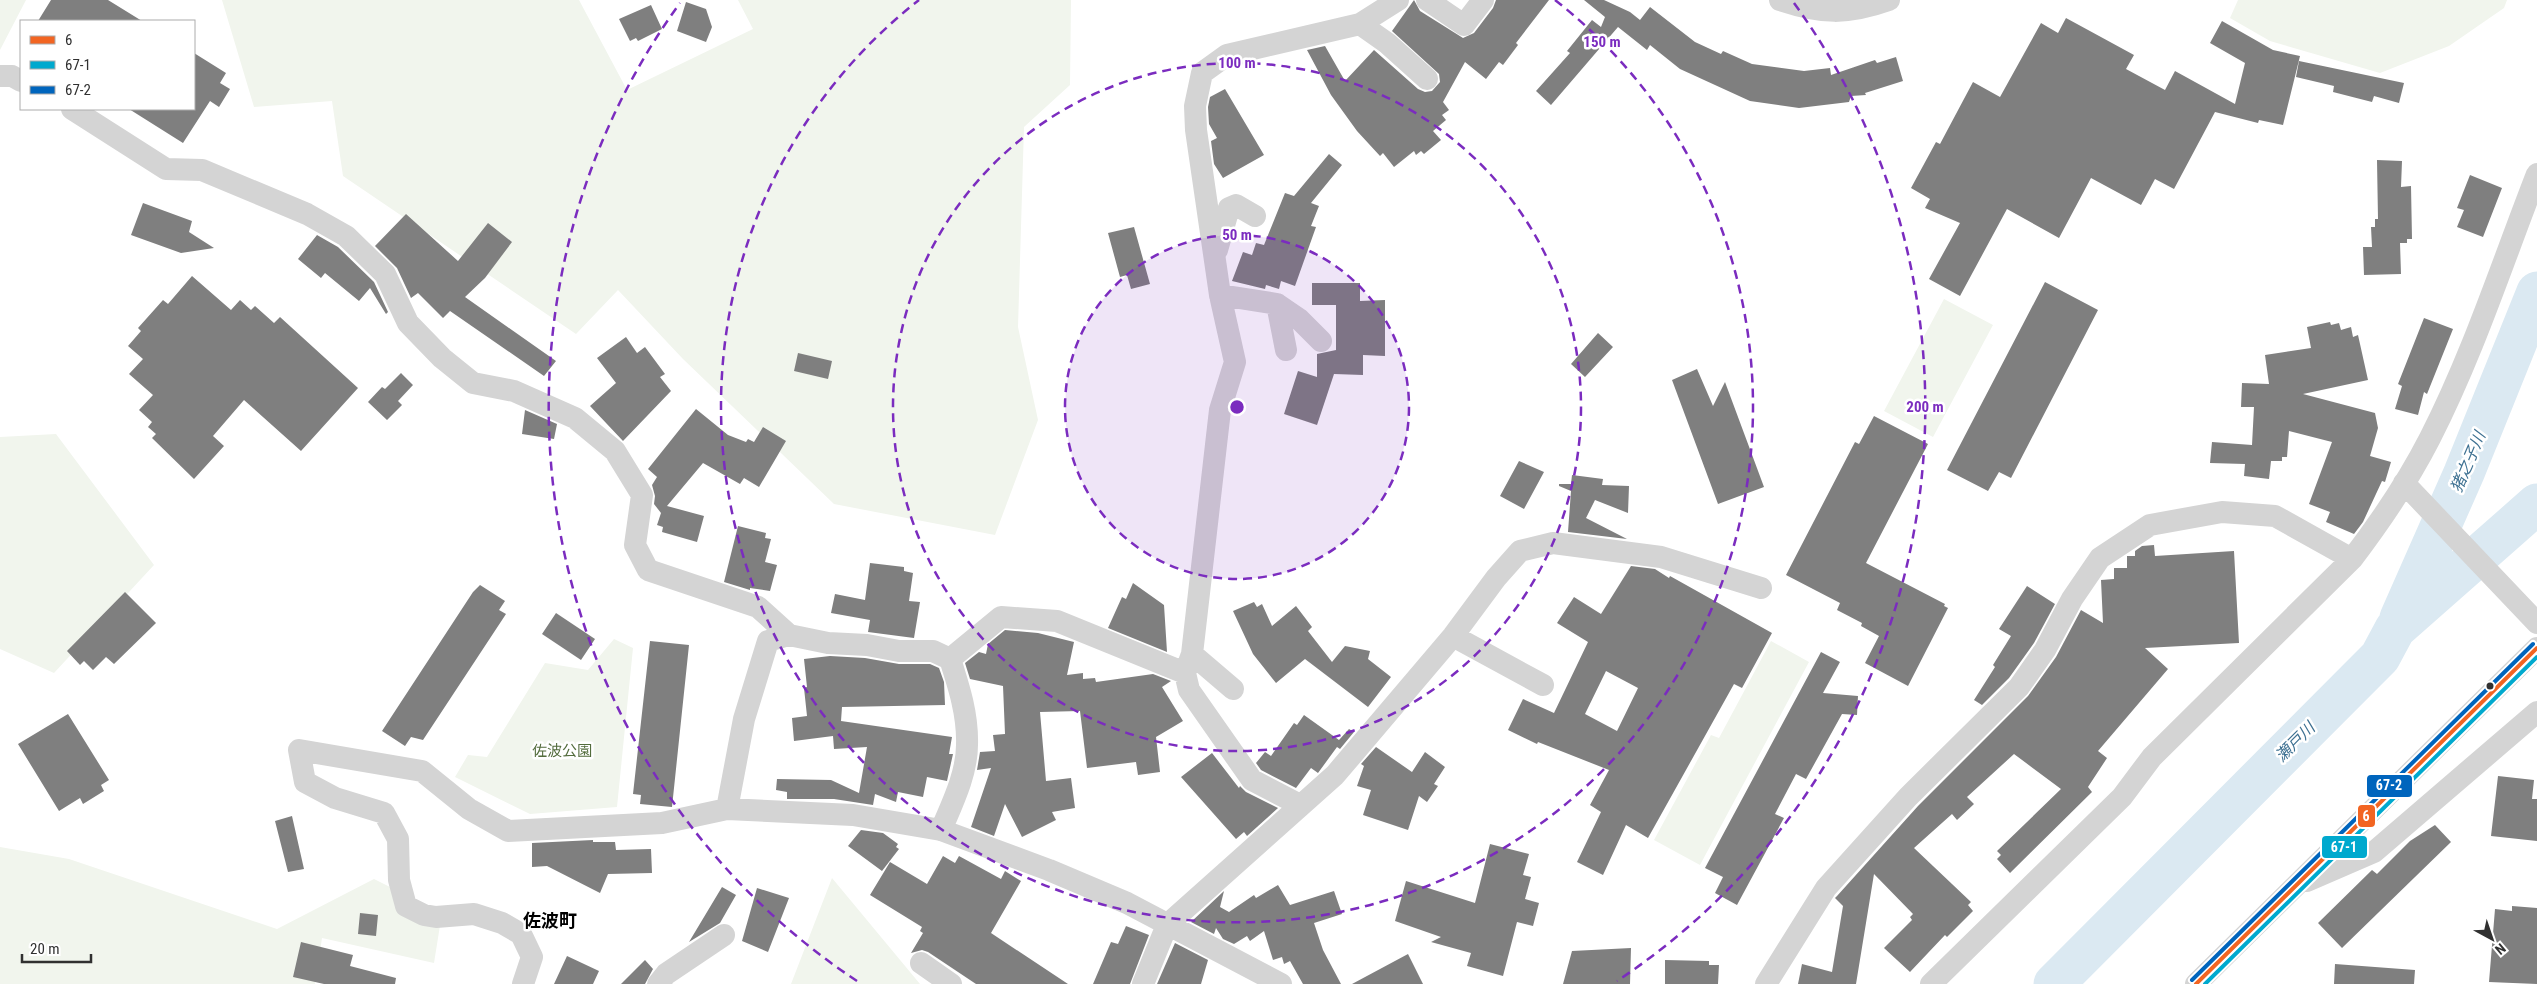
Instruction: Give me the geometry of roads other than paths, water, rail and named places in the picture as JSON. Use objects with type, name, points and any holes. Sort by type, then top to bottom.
[{"type":"street","points":[[1300,805],[1252,780],[1189,690],[1189,664],[1220,410],[1235,362],[1214,258],[1194,106],[1202,73],[1227,55],[1360,24],[1398,0]]},
{"type":"street","points":[[1427,0],[1464,25],[1483,0]]},
{"type":"street","points":[[1780,0],[1802,8],[1835,13],[1862,10],[1889,0]]},
{"type":"street","points":[[1360,24],[1386,43],[1427,79]]},
{"type":"street","points":[[0,76],[12,76],[20,80]]},
{"type":"street","points":[[74,110],[166,169],[202,170],[306,214],[346,236],[385,274],[408,323],[442,358],[473,383],[514,391],[575,418],[615,451],[642,495],[635,545],[648,570],[758,606],[789,635]]},
{"type":"street","points":[[1931,984],[2122,796],[2152,758],[2352,559],[2409,488],[2466,356],[2537,174]]},
{"type":"street","points":[[1214,258],[1228,208],[1236,205],[1255,216]]},
{"type":"street","points":[[1220,295],[1277,304],[1299,319],[1322,341]]},
{"type":"street","points":[[1277,304],[1286,350]]},
{"type":"street","points":[[2409,488],[2536,622]]},
{"type":"street","points":[[1766,984],[1826,888],[1908,798],[2019,687],[2045,650],[2072,599],[2100,558],[2150,525],[2222,512],[2275,516],[2352,559]]},
{"type":"street","points":[[1143,984],[1168,925],[1335,775],[1454,636],[1496,578],[1520,551],[1553,543],[1661,558],[1760,588]]},
{"type":"street","points":[[950,659],[1001,617],[1057,621],[1189,664],[1233,689]]},
{"type":"street","points":[[727,809],[744,719],[768,641],[789,635],[828,643],[866,645],[899,651],[933,651],[950,659],[963,700],[967,746],[960,782],[941,830]]},
{"type":"street","points":[[1454,636],[1543,685]]},
{"type":"street","points":[[2196,984],[2537,648]]},
{"type":"street","points":[[2295,886],[2374,852],[2537,712]]},
{"type":"street","points":[[523,984],[532,957],[521,934],[502,923],[474,914],[436,917],[424,915],[406,906],[400,880],[398,839],[384,813],[335,798],[305,782],[299,750],[422,771],[469,809],[508,831],[662,824],[727,809],[853,815],[941,830],[1110,895],[1282,984]]},
{"type":"street","points":[[658,984],[666,974],[724,936]]},
{"type":"street","points":[[921,963],[951,984]]},
{"type":"waterway","name":"猪之子川","points":[[2400,618],[2464,473],[2537,292]]},
{"type":"waterway","name":"瀬戸川","points":[[2054,984],[2380,657],[2395,629],[2537,504]]},
{"type":"district","name":"佐波町","points":[[550,920]]},
{"type":"park label","name":"佐波公園","points":[[562,751]]}]
